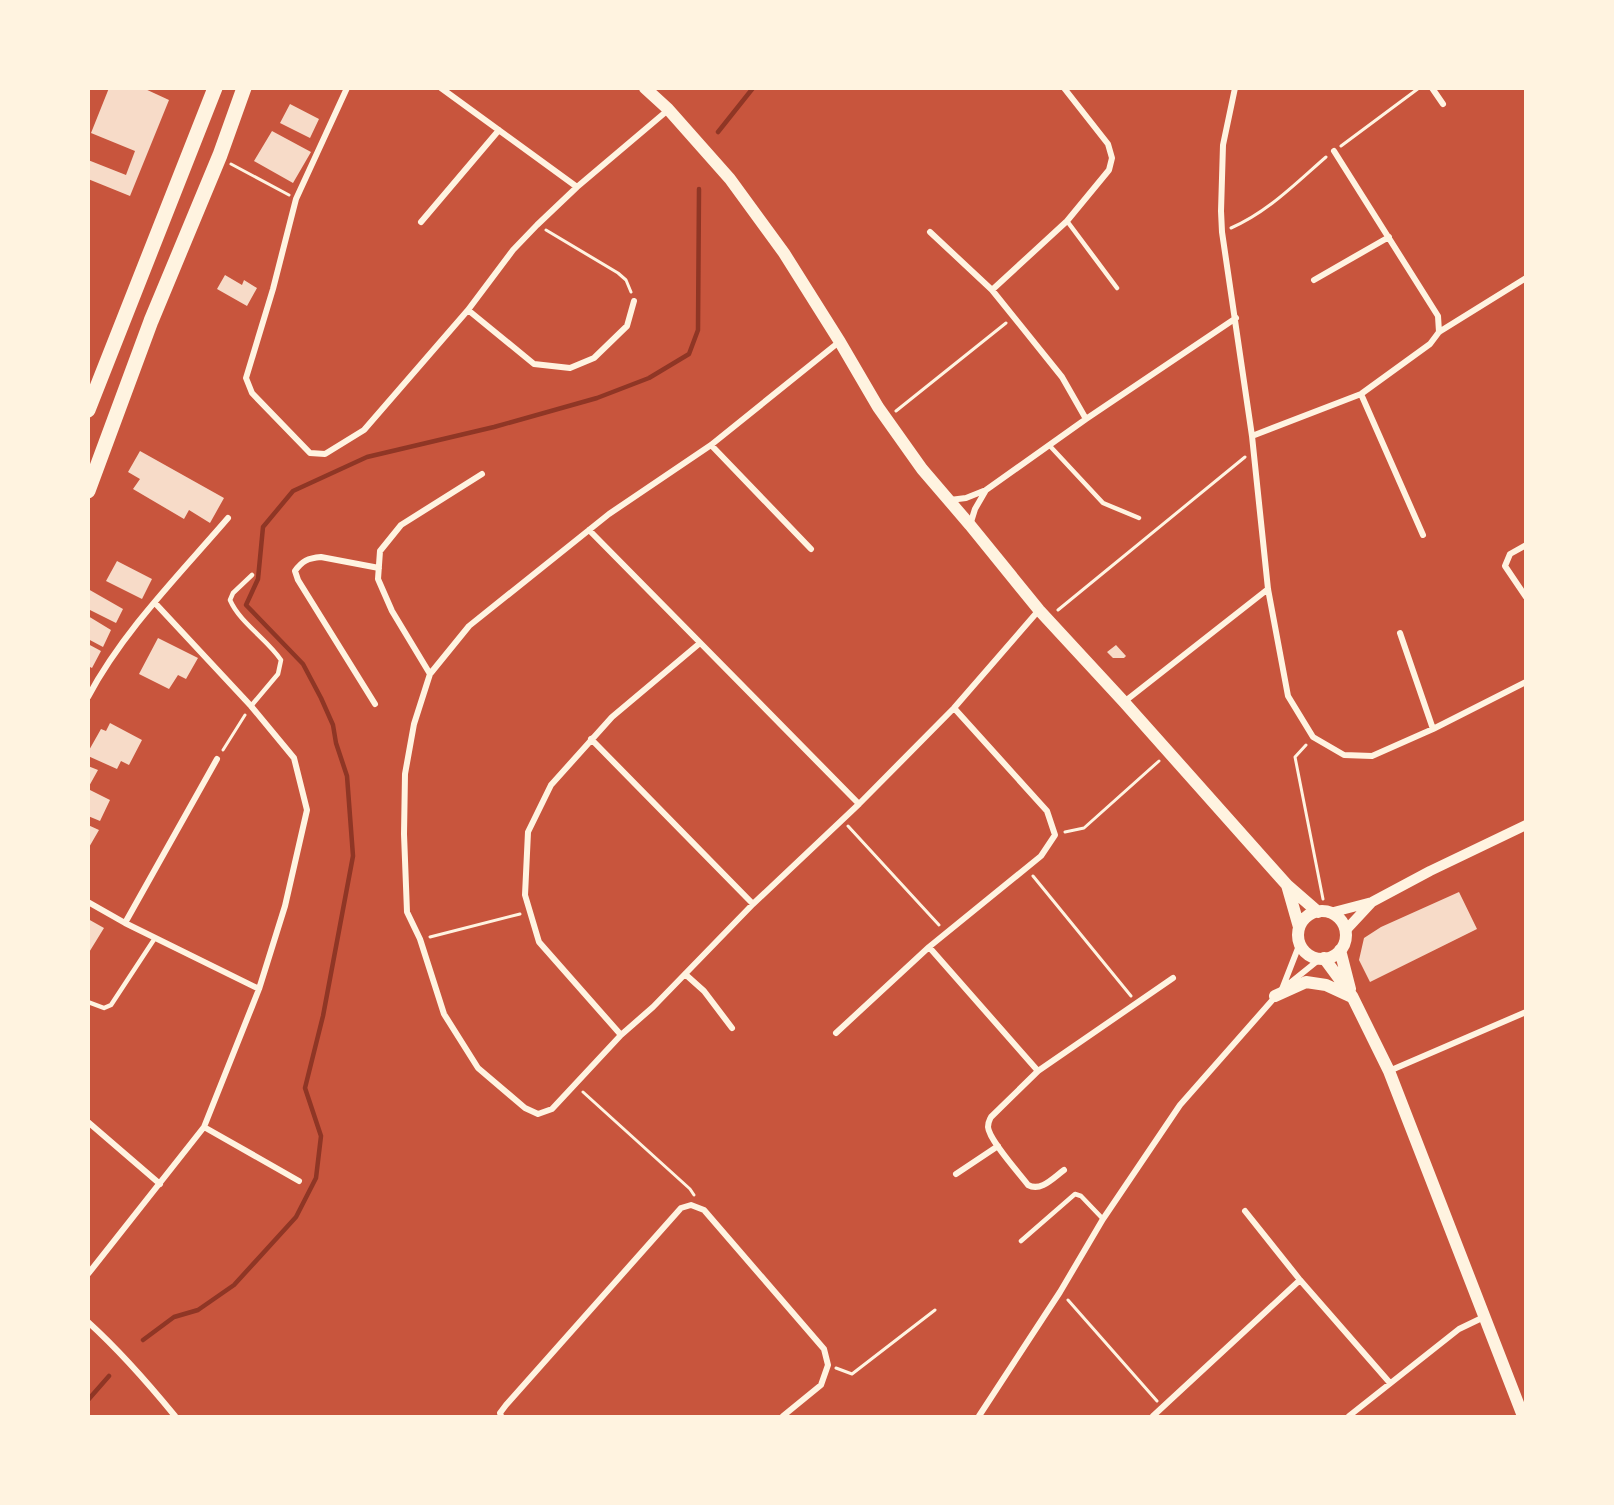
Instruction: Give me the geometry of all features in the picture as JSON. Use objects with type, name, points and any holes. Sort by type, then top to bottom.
[{"type":"main road","points":[[88,410],[215,88]]},
{"type":"main road","points":[[88,491],[151,321],[219,158],[244,88]]},
{"type":"main road","points":[[645,88],[730,179],[784,253],[886,419],[922,470],[1043,615],[1287,885],[1324,912],[1340,920],[1345,931],[1345,939],[1340,950],[1334,955],[1323,958],[1306,953],[1300,943],[1299,927],[1287,885]]},
{"type":"main road","points":[[1299,927],[1306,917],[1324,912]]},
{"type":"main road","points":[[1340,950],[1353,997],[1389,1071],[1523,1416]]},
{"type":"main road","points":[[1323,958],[1353,997]]},
{"type":"main road","points":[[1279,993],[1306,982],[1326,985],[1353,997]]},
{"type":"street","points":[[346,88],[296,200],[273,289],[246,378],[252,393],[310,453],[325,454],[364,430],[468,310],[513,250],[577,187],[668,110]]},
{"type":"street","points":[[441,88],[577,187]]},
{"type":"street","points":[[992,290],[1067,221],[1109,170],[1112,158],[1108,144],[1064,88]]},
{"type":"street","points":[[1235,88],[1223,145],[1222,232],[1254,450],[1268,589],[1288,696],[1313,737],[1344,755],[1372,756],[1433,729],[1526,682]]},
{"type":"street","points":[[1432,88],[1443,104]]},
{"type":"street","points":[[421,222],[499,130]]},
{"type":"street","points":[[1334,151],[1438,316],[1439,332]]},
{"type":"street","points":[[930,232],[992,290],[1062,377],[1086,419]]},
{"type":"street","points":[[1314,280],[1389,237]]},
{"type":"street","points":[[1252,436],[1361,394],[1430,344],[1439,332],[1526,278]]},
{"type":"street","points":[[468,310],[534,364],[570,368],[594,358],[627,326],[634,301]]},
{"type":"street","points":[[948,500],[966,498],[986,490],[1048,445],[1236,318]]},
{"type":"street","points":[[840,342],[711,445],[609,514],[469,626],[430,674],[414,724],[405,774],[404,834],[407,912],[420,939],[444,1014],[478,1068],[525,1108],[538,1114],[552,1108],[621,1035],[653,1007],[753,904],[859,804],[1043,615]]},
{"type":"street","points":[[1361,394],[1423,535]]},
{"type":"street","points":[[711,445],[811,549]]},
{"type":"street","points":[[430,674],[392,611],[378,579],[380,551],[401,525],[482,474]]},
{"type":"street","points":[[970,525],[986,490]]},
{"type":"street","points":[[88,697],[103,670],[155,603],[228,518]]},
{"type":"street","points":[[589,530],[859,804]]},
{"type":"street","points":[[1526,545],[1509,554],[1505,566],[1526,597]]},
{"type":"street","points":[[375,704],[298,580],[295,571],[300,563],[321,557],[379,568]]},
{"type":"street","points":[[1124,702],[1268,589]]},
{"type":"street","points":[[88,1274],[204,1126],[260,989],[285,906],[307,810],[294,758],[251,706],[155,603]]},
{"type":"street","points":[[1400,633],[1433,729]]},
{"type":"street","points":[[621,1035],[539,942],[525,895],[528,832],[550,785],[591,739],[612,717],[700,644]]},
{"type":"street","points":[[836,1033],[929,947],[1027,868],[1041,855],[1054,835],[1047,811],[954,708]]},
{"type":"street","points":[[591,739],[753,904]]},
{"type":"street","points":[[125,923],[217,759]]},
{"type":"street","points":[[1324,912],[1372,902],[1526,825]]},
{"type":"street","points":[[88,902],[125,923],[260,989]]},
{"type":"street","points":[[1345,931],[1372,902]]},
{"type":"street","points":[[1279,993],[1300,943]]},
{"type":"street","points":[[929,947],[1038,1071]]},
{"type":"street","points":[[979,1416],[1060,1292],[1103,1219],[1180,1105],[1279,993],[1323,958]]},
{"type":"street","points":[[685,974],[704,992],[732,1028]]},
{"type":"street","points":[[1064,1170],[1040,1188],[1028,1185],[998,1146],[988,1128],[991,1117],[1038,1071],[1173,978]]},
{"type":"street","points":[[1389,1071],[1526,1012]]},
{"type":"street","points":[[88,1122],[160,1184]]},
{"type":"street","points":[[204,1126],[299,1181]]},
{"type":"street","points":[[956,1174],[998,1146]]},
{"type":"street","points":[[501,1416],[500,1413],[506,1405],[681,1208],[691,1205],[704,1210],[824,1349],[828,1365],[821,1385],[783,1416]]},
{"type":"street","points":[[1245,1211],[1300,1280],[1390,1383]]},
{"type":"street","points":[[1153,1416],[1300,1280]]},
{"type":"street","points":[[1349,1416],[1459,1329],[1484,1317]]},
{"type":"street","points":[[88,1322],[152,1387],[175,1416]]},
{"type":"lane","points":[[1067,221],[1117,288]]},
{"type":"lane","points":[[1048,445],[1103,503],[1139,518]]},
{"type":"lane","points":[[251,706],[278,674],[281,660],[274,649],[234,609],[230,600],[233,593],[252,575]]},
{"type":"lane","points":[[88,1002],[104,1008],[111,1005],[155,938]]},
{"type":"lane","points":[[1021,1241],[1075,1194],[1082,1196],[1103,1219]]},
{"type":"path","points":[[1222,232],[1270,206],[1334,151],[1419,88]]},
{"type":"path","points":[[219,158],[296,200]]},
{"type":"path","points":[[537,225],[618,273],[626,280],[634,301]]},
{"type":"path","points":[[886,419],[1014,317]]},
{"type":"path","points":[[1043,615],[1254,450]]},
{"type":"path","points":[[217,759],[251,706]]},
{"type":"path","points":[[1313,737],[1295,757],[1324,912]]},
{"type":"path","points":[[1054,835],[1084,828],[1169,752]]},
{"type":"path","points":[[843,819],[946,933]]},
{"type":"path","points":[[1027,868],[1137,1004]]},
{"type":"path","points":[[420,939],[530,911]]},
{"type":"path","points":[[574,1085],[690,1189],[694,1195],[691,1205]]},
{"type":"path","points":[[1060,1292],[1163,1407]]},
{"type":"path","points":[[828,1365],[852,1374],[935,1310]]},
{"type":"building","points":[[109,88],[143,88],[169,100],[130,196],[88,179],[88,160],[126,175],[135,151],[91,133]]},
{"type":"building","points":[[290,104],[319,119],[310,138],[280,123]]},
{"type":"building","points":[[272,131],[311,152],[293,183],[254,161]]},
{"type":"building","points":[[225,275],[242,285],[244,280],[257,288],[247,306],[217,289]]},
{"type":"building","points":[[140,451],[224,498],[210,523],[189,510],[184,519],[133,489],[140,479],[128,472]]},
{"type":"building","points":[[117,561],[152,579],[142,599],[106,581]]},
{"type":"building","points":[[88,589],[123,609],[116,623],[88,609],[90,599]]},
{"type":"building","points":[[88,616],[111,630],[103,647],[88,639]]},
{"type":"building","points":[[158,638],[198,658],[186,679],[178,675],[169,689],[139,674]]},
{"type":"building","points":[[88,644],[101,651],[92,668],[88,666]]},
{"type":"building","points":[[1116,645],[1126,656],[1124,658],[1113,658],[1107,652]]},
{"type":"building","points":[[110,723],[142,740],[129,765],[121,761],[117,769],[88,756],[101,729],[106,731]]},
{"type":"building","points":[[88,766],[98,770],[88,788]]},
{"type":"building","points":[[88,789],[110,800],[100,821],[88,816]]},
{"type":"building","points":[[88,825],[99,830],[88,849]]},
{"type":"building","points":[[1459,892],[1477,929],[1370,982],[1359,960],[1364,938],[1381,927]]},
{"type":"building","points":[[88,919],[104,928],[88,954]]},
{"type":"waterway","points":[[718,132],[753,88]]},
{"type":"waterway","points":[[143,1340],[174,1317],[198,1310],[234,1285],[296,1217],[316,1178],[321,1136],[305,1088],[323,1016],[353,856],[347,776],[336,743],[333,725],[303,664],[246,605],[258,579],[263,527],[293,491],[367,457],[494,427],[597,398],[649,378],[689,354],[698,330],[699,189]]},
{"type":"waterway","points":[[88,1400],[109,1376]]}]
